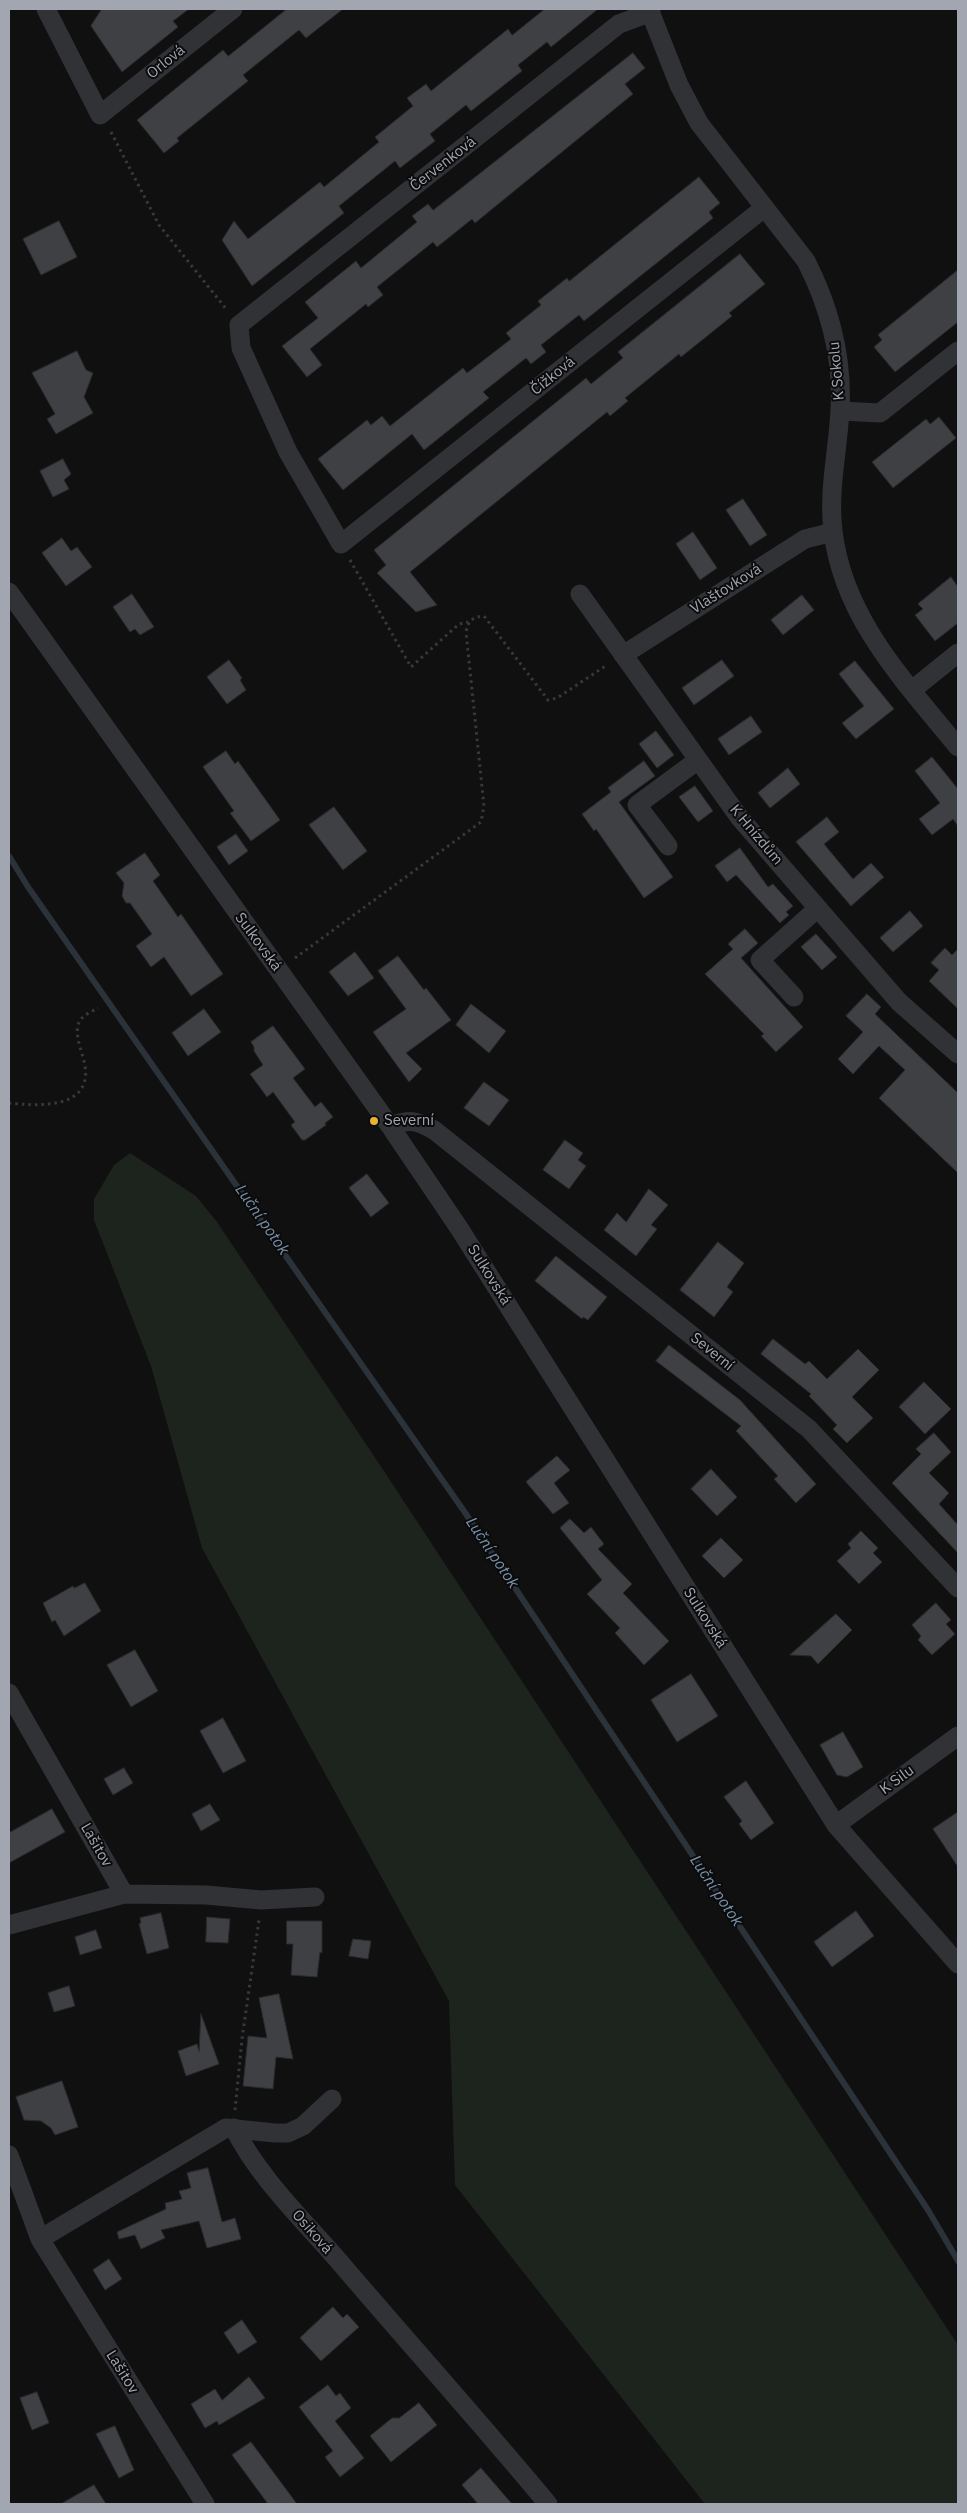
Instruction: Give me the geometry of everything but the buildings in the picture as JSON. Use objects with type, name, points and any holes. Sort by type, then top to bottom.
[{"type":"street","points":[[46,9],[100,115]]},
{"type":"street","name":"Orlová","points":[[100,115],[233,9]]},
{"type":"street","name":"K Sokolu","points":[[650,10],[687,103],[703,129],[806,261],[818,285],[830,318],[838,356],[840,411],[831,501],[833,532],[840,569],[853,603],[870,635],[958,747]]},
{"type":"street","name":"Červenková","points":[[239,325],[619,24],[650,10]]},
{"type":"street","name":"Čížková","points":[[341,544],[764,208]]},
{"type":"street","points":[[239,325],[241,348],[288,452],[341,544]]},
{"type":"street","points":[[840,411],[880,413],[958,351]]},
{"type":"street","name":"Vlaštovková","points":[[623,655],[805,539],[833,532]]},
{"type":"street","name":"Sulkovská","points":[[9,592],[390,1126],[459,1228],[836,1825],[958,1964]]},
{"type":"street","name":"K Hnízdům","points":[[580,594],[739,817],[900,1002],[958,1054]]},
{"type":"street","points":[[912,690],[958,653]]},
{"type":"street","points":[[668,846],[637,805],[698,760]]},
{"type":"street","points":[[794,997],[760,960],[818,908]]},
{"type":"street","name":"Severní","points":[[390,1126],[408,1120],[419,1122],[434,1130],[809,1429],[958,1588]]},
{"type":"street","name":"Lašitov","points":[[9,1693],[124,1894]]},
{"type":"street","name":"K Silu","points":[[836,1825],[958,1736]]},
{"type":"street","points":[[9,1925],[124,1894],[206,1895],[261,1900],[315,1897]]},
{"type":"street","points":[[40,2239],[147,2173],[226,2128],[275,2134],[288,2133],[303,2126],[332,2099]]},
{"type":"street","name":"Osiková","points":[[234,2128],[242,2145],[288,2203],[471,2411],[548,2504]]},
{"type":"street","name":"Lašitov","points":[[9,2155],[40,2239],[205,2504]]},
{"type":"path","points":[[100,115],[109,128],[159,225],[239,325]]},
{"type":"path","points":[[341,544],[411,667],[459,624],[468,622],[475,617],[484,616],[548,700],[558,698],[623,655]]},
{"type":"path","points":[[278,970],[480,822],[484,806],[466,632],[468,622]]},
{"type":"path","points":[[9,1103],[50,1105],[68,1100],[81,1089],[85,1082],[85,1068],[77,1034],[78,1023],[83,1016],[98,1008]]},
{"type":"path","points":[[234,2128],[242,2039],[261,1900]]},
{"type":"shaded area","points":[[130,1153],[196,1196],[217,1222],[378,1462],[958,2345],[958,2504],[705,2504],[455,2185],[449,2001],[202,1548],[151,1366],[94,1220],[94,1199],[114,1165]]},
{"type":"waterway","name":"Luční potok","points":[[9,856],[28,887],[466,1514],[928,2210],[958,2261]]},
{"type":"place","name":"Severní","points":[[374,1121]]}]
